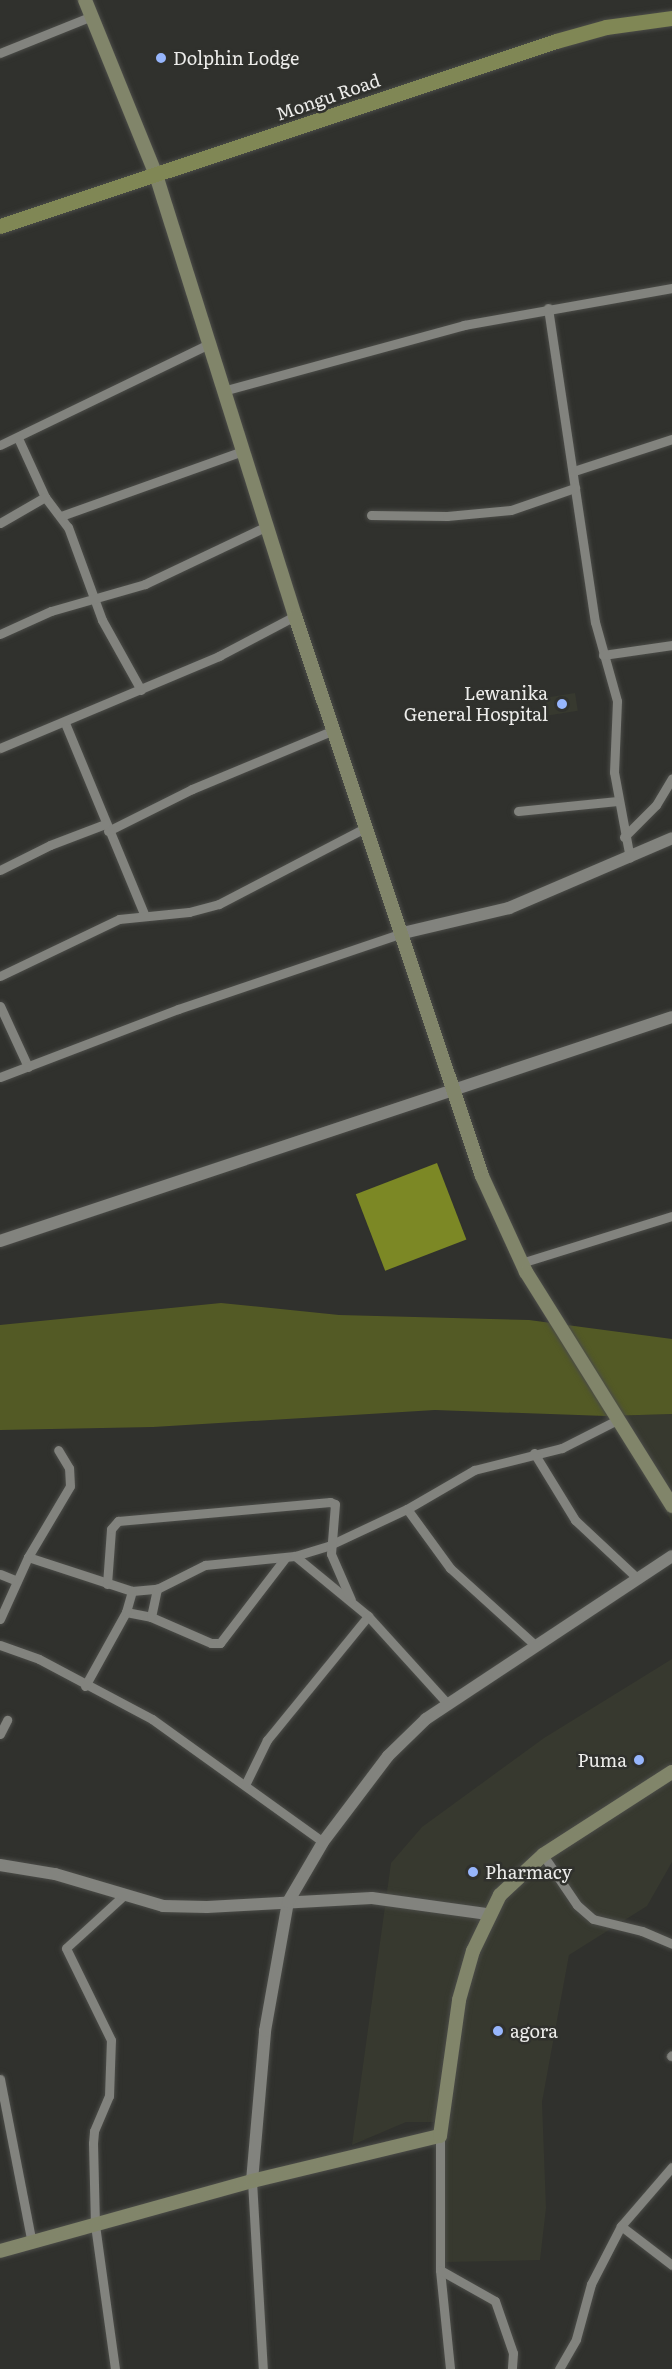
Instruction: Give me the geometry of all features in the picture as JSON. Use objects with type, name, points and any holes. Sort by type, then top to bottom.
[{"type":"main road","points":[[85,0],[156,175],[207,345],[295,616],[483,1176],[521,1263],[672,1506]]},
{"type":"main road","name":"Mongu Road","points":[[0,226],[556,41],[606,27],[672,18]]},
{"type":"main road","points":[[0,2252],[252,2181],[440,2136],[447,2063],[459,2000],[488,1914],[513,1880],[543,1855],[672,1772]]},
{"type":"street","points":[[0,53],[92,16]]},
{"type":"street","points":[[223,391],[341,356],[548,308],[672,288]]},
{"type":"street","points":[[548,308],[603,655],[617,701],[614,772],[624,837],[630,858]]},
{"type":"street","points":[[0,445],[207,345]]},
{"type":"street","points":[[18,438],[45,497],[61,516],[95,599],[141,690]]},
{"type":"street","points":[[574,471],[672,439]]},
{"type":"street","points":[[61,516],[243,451]]},
{"type":"street","points":[[371,515],[447,516],[511,510],[575,488]]},
{"type":"street","points":[[0,523],[45,497]]},
{"type":"street","points":[[0,634],[51,611],[145,584],[267,526]]},
{"type":"street","points":[[0,748],[65,723],[219,656],[295,616]]},
{"type":"street","points":[[603,655],[672,645]]},
{"type":"street","points":[[65,723],[144,914]]},
{"type":"street","points":[[0,870],[50,845],[107,827],[334,730]]},
{"type":"street","points":[[624,837],[656,805],[672,778]]},
{"type":"street","points":[[518,811],[618,801]]},
{"type":"street","points":[[0,976],[120,919],[144,914],[189,912],[219,904],[367,827]]},
{"type":"street","points":[[0,1077],[178,1009],[403,933],[509,908],[630,858],[672,838]]},
{"type":"street","points":[[0,1006],[28,1067]]},
{"type":"street","points":[[0,1241],[672,1017]]},
{"type":"street","points":[[521,1263],[672,1216]]},
{"type":"street","points":[[28,1557],[132,1591],[157,1589],[205,1565],[291,1557],[330,1545],[407,1509],[474,1470],[574,1443],[619,1419]]},
{"type":"street","points":[[0,1619],[28,1557],[70,1486],[69,1468],[58,1450]]},
{"type":"street","points":[[534,1453],[575,1520],[637,1578]]},
{"type":"street","points":[[107,1584],[111,1529],[130,1518],[333,1502],[330,1545],[336,1572],[351,1600]]},
{"type":"street","points":[[407,1509],[450,1568],[536,1646]]},
{"type":"street","points":[[263,2369],[252,2181],[266,2031],[288,1902],[323,1842],[388,1756],[447,1703],[672,1556]]},
{"type":"street","points":[[291,1557],[351,1600],[447,1703]]},
{"type":"street","points":[[126,1612],[151,1617],[203,1640],[220,1643],[291,1557]]},
{"type":"street","points":[[0,1574],[17,1581]]},
{"type":"street","points":[[151,1617],[157,1589]]},
{"type":"street","points":[[85,1686],[126,1612],[132,1591]]},
{"type":"street","points":[[245,1785],[267,1740],[368,1616]]},
{"type":"street","points":[[0,1644],[39,1659],[85,1686],[152,1719],[323,1842]]},
{"type":"street","points":[[0,1734],[7,1720]]},
{"type":"street","points":[[543,1855],[572,1899],[593,1919],[642,1931],[672,1944]]},
{"type":"street","points":[[0,1864],[55,1874],[123,1896],[163,1905],[207,1908],[372,1898],[488,1914]]},
{"type":"street","points":[[115,2369],[95,2225],[94,2131],[109,2096],[111,2040],[66,1948],[123,1896]]},
{"type":"street","points":[[0,2079],[32,2243]]},
{"type":"street","points":[[440,2136],[440,2270],[450,2369]]},
{"type":"street","points":[[559,2369],[576,2339],[591,2284],[621,2226],[672,2167]]},
{"type":"street","points":[[621,2226],[672,2265]]},
{"type":"street","points":[[440,2270],[495,2301],[513,2353],[512,2369]]},
{"type":"shaded area","name":"Lewanika General Hospital","points":[[575,693],[578,711],[548,715],[545,698]]},
{"type":"shaded area","points":[[437,1163],[466,1240],[385,1271],[356,1194]]},
{"type":"shaded area","points":[[221,1303],[339,1315],[529,1320],[672,1339],[672,1414],[606,1416],[435,1410],[153,1427],[0,1430],[0,1325]]},
{"type":"shaded area","points":[[672,1414],[672,1522],[606,1416]]},
{"type":"shaded area","points":[[672,1659],[672,1862],[647,1906],[569,1955],[542,2102],[546,2208],[540,2260],[446,2262],[438,2195],[443,2122],[406,2122],[352,2145],[391,1863],[422,1827],[544,1738]]},
{"type":"place","name":"Dolphin Lodge","points":[[161,58]]},
{"type":"place","name":"Lewanika General Hospital","points":[[562,704]]},
{"type":"place","name":"Puma","points":[[639,1760]]},
{"type":"place","name":"Pharmacy","points":[[473,1872]]},
{"type":"place","name":"agora","points":[[498,2031]]}]
